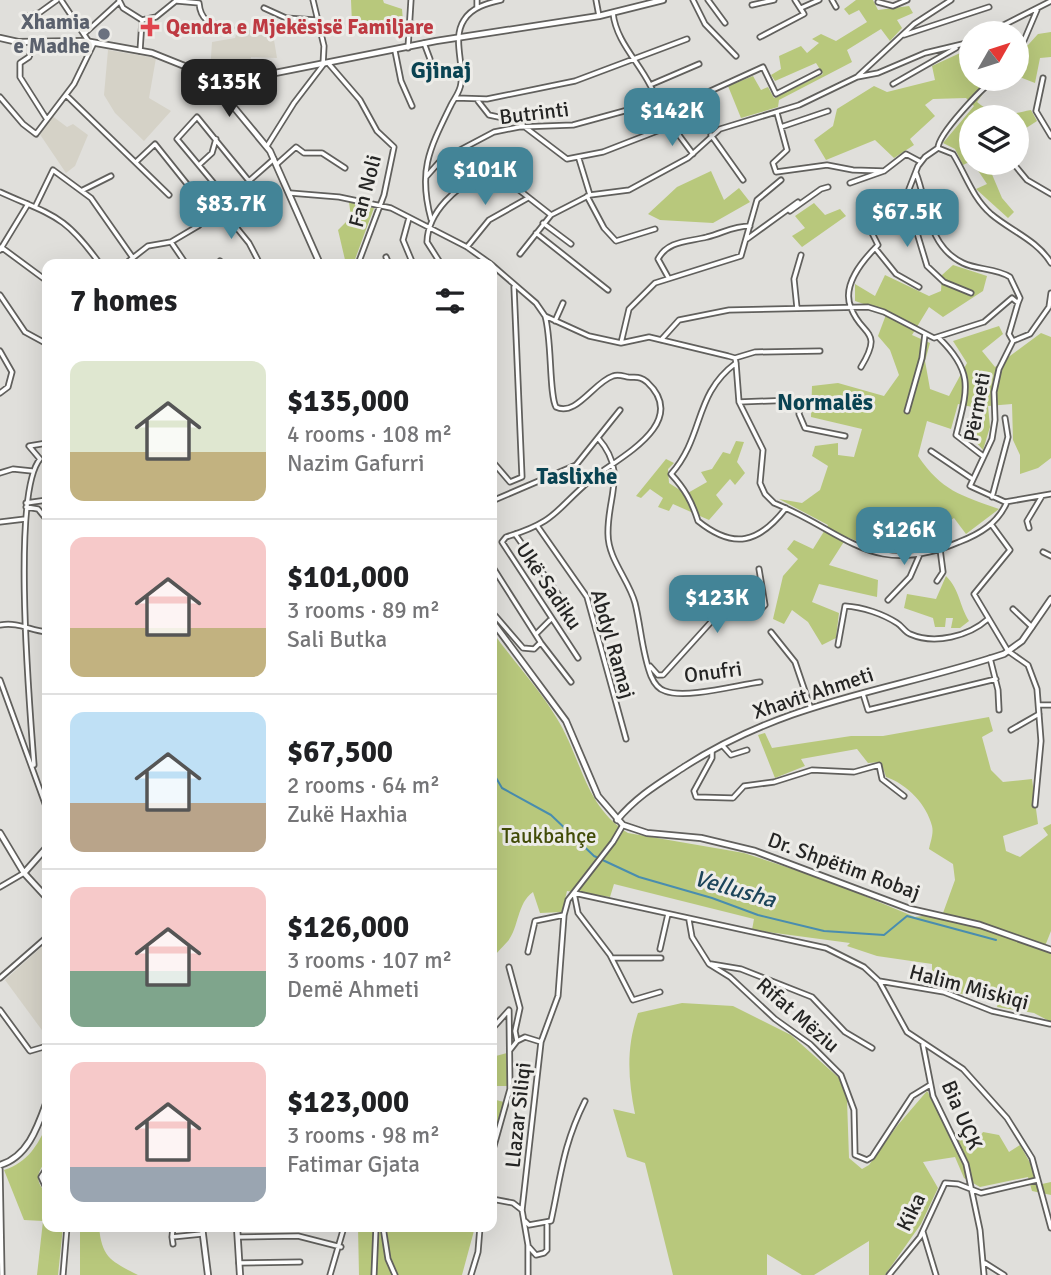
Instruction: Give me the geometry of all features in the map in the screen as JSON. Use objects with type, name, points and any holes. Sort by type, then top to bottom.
[{"type":"street","points":[[24,17],[39,13],[59,0],[91,43]]},
{"type":"street","points":[[142,20],[156,17],[177,0],[199,3],[200,15],[205,21],[231,28]]},
{"type":"street","points":[[267,146],[294,103],[326,64],[313,0]]},
{"type":"street","points":[[408,48],[411,0]]},
{"type":"street","points":[[477,0],[477,8]]},
{"type":"street","points":[[438,259],[427,242],[431,219],[425,193],[428,151],[456,98],[463,69],[459,37],[465,18],[477,8],[501,0]]},
{"type":"street","points":[[596,0],[599,16]]},
{"type":"street","points":[[0,38],[91,43],[140,51],[207,75],[275,72],[459,37],[599,16],[663,0]]},
{"type":"street","points":[[693,0],[705,24],[736,57]]},
{"type":"street","points":[[708,0],[725,23]]},
{"type":"street","points":[[752,5],[774,0]]},
{"type":"street","points":[[760,37],[804,14],[795,0]]},
{"type":"street","points":[[801,8],[819,0]]},
{"type":"street","points":[[832,0],[836,7]]},
{"type":"street","points":[[878,2],[893,6],[907,0]]},
{"type":"street","points":[[520,254],[551,215],[588,196],[629,190],[693,154],[711,135],[726,126],[777,113],[829,93],[857,77],[902,35],[951,0]]},
{"type":"street","points":[[84,34],[119,1],[142,20]]},
{"type":"street","points":[[1012,21],[1051,1]]},
{"type":"street","points":[[902,35],[989,7]]},
{"type":"street","points":[[264,8],[286,18],[316,20]]},
{"type":"street","points":[[1029,28],[1037,8]]},
{"type":"street","points":[[613,13],[616,30],[650,85],[662,113],[693,154]]},
{"type":"street","points":[[140,51],[142,20]]},
{"type":"street","points":[[456,98],[478,100],[575,81],[687,39]]},
{"type":"street","points":[[35,42],[29,57],[20,63],[20,77],[47,118]]},
{"type":"street","points":[[0,97],[23,124],[36,134],[66,95],[91,43]]},
{"type":"street","points":[[425,43],[430,59],[428,66]]},
{"type":"street","points":[[857,77],[888,70],[925,53],[958,47]]},
{"type":"street","points":[[893,83],[958,47]]},
{"type":"street","points":[[396,51],[401,81],[412,106]]},
{"type":"street","name":"Fan Noli","points":[[326,64],[360,100],[377,131],[393,144],[387,183],[360,259]]},
{"type":"street","points":[[650,85],[699,64]]},
{"type":"street","points":[[662,113],[763,67],[776,94],[819,72]]},
{"type":"street","points":[[207,75],[267,146],[318,259]]},
{"type":"street","points":[[1043,78],[1037,111],[1051,136]]},
{"type":"street","points":[[971,293],[944,282],[923,261],[908,197],[921,162],[938,148],[948,129],[979,91]]},
{"type":"street","points":[[66,95],[137,161],[169,195]]},
{"type":"street","points":[[478,100],[489,115],[517,121],[563,158],[579,159],[626,145],[670,126]]},
{"type":"street","name":"Butrinti","points":[[426,177],[441,160],[476,139],[525,127],[573,125],[657,102]]},
{"type":"street","points":[[781,127],[828,111]]},
{"type":"street","points":[[777,113],[788,149],[773,163],[776,172],[827,165],[853,170],[884,171]]},
{"type":"street","points":[[226,199],[177,139],[197,117],[249,181]]},
{"type":"street","points":[[711,135],[743,180]]},
{"type":"street","points":[[199,165],[212,153],[216,139]]},
{"type":"street","points":[[137,161],[155,144],[211,214]]},
{"type":"street","points":[[36,205],[53,170],[83,191],[133,258],[148,246],[171,242],[296,147],[304,153],[322,153],[345,169]]},
{"type":"street","points":[[938,148],[953,154],[971,191],[982,206],[1040,248],[1051,262]]},
{"type":"street","points":[[850,183],[884,171],[906,154],[921,162]]},
{"type":"street","points":[[579,159],[588,196],[604,228],[616,241],[655,229]]},
{"type":"street","points":[[916,171],[926,217],[934,233],[957,260],[1010,277],[1020,298],[1009,334],[1013,341],[1030,334],[1050,307],[1051,293]]},
{"type":"street","points":[[431,219],[457,189],[483,172]]},
{"type":"street","points":[[505,174],[528,198],[551,215]]},
{"type":"street","points":[[1023,175],[1051,194]]},
{"type":"street","points":[[83,191],[111,176]]},
{"type":"street","points":[[621,343],[629,309],[654,283],[738,257],[743,253],[757,200],[781,180]]},
{"type":"street","points":[[746,240],[828,187]]},
{"type":"street","points":[[0,192],[36,205],[64,221],[96,259]]},
{"type":"street","points":[[290,193],[339,197],[391,208],[485,259]]},
{"type":"street","points":[[467,247],[489,220],[528,198]]},
{"type":"street","points":[[782,215],[798,202]]},
{"type":"street","points":[[28,204],[1,248],[42,277]]},
{"type":"street","points":[[219,206],[249,243],[257,259]]},
{"type":"street","points":[[861,367],[871,349],[870,337],[850,308],[852,281],[878,242],[863,215],[873,209]]},
{"type":"street","points":[[409,218],[403,240],[412,259]]},
{"type":"street","points":[[543,223],[571,244]]},
{"type":"street","points":[[668,277],[658,260],[663,252],[683,242],[709,237],[735,226],[750,226]]},
{"type":"street","points":[[536,233],[608,290]]},
{"type":"street","points":[[171,242],[183,259]]},
{"type":"street","points":[[875,248],[896,274],[919,287]]},
{"type":"street","points":[[796,308],[794,279],[801,255]]},
{"type":"street","points":[[497,269],[536,303],[545,316],[596,339],[621,343],[649,337],[736,361]]},
{"type":"street","points":[[497,467],[510,482],[517,482],[522,477],[514,286]]},
{"type":"street","points":[[636,291],[643,296]]},
{"type":"street","points":[[0,295],[25,332],[42,341]]},
{"type":"street","points":[[939,338],[984,323],[1007,300],[1015,298],[1018,303]]},
{"type":"street","points":[[555,321],[563,303]]},
{"type":"street","points":[[662,341],[679,320],[739,309],[875,308],[925,334],[939,338],[956,354],[967,376],[956,435],[983,456]]},
{"type":"street","name":"Ukë Sadiku","points":[[545,316],[552,354],[552,399],[556,407],[564,411],[572,408],[594,386],[616,375],[636,375],[649,384],[657,396],[660,409],[654,428],[634,450],[594,477],[558,514],[538,527],[503,539],[502,545],[578,658]]},
{"type":"street","points":[[907,411],[922,358],[925,334]]},
{"type":"street","name":"Përmeti","points":[[1007,502],[970,486],[995,420],[994,392],[999,369],[1013,341]]},
{"type":"street","points":[[0,351],[12,372],[10,383],[0,393]]},
{"type":"street","points":[[786,508],[759,534],[747,540],[732,539],[698,521],[696,508],[687,492],[671,474],[691,443],[711,387],[736,361],[755,352],[820,351]]},
{"type":"street","points":[[736,361],[738,402],[762,450],[760,478],[763,491],[774,503],[864,551],[878,555],[940,549],[973,536],[991,524],[1007,502],[1051,494]]},
{"type":"street","points":[[738,402],[801,401],[799,414],[802,426],[845,436]]},
{"type":"street","points":[[497,499],[568,470],[620,410]]},
{"type":"street","points":[[992,497],[1008,437],[1005,418]]},
{"type":"street","points":[[598,438],[613,465]]},
{"type":"street","points":[[34,765],[25,626],[26,505],[32,471],[40,460],[29,446],[42,444]]},
{"type":"street","name":"Përmeti","points":[[931,451],[971,478]]},
{"type":"street","name":"Onufri","points":[[613,465],[615,494],[609,543],[635,602],[648,661],[657,685],[670,693],[760,682]]},
{"type":"street","points":[[0,473],[13,469],[32,471]]},
{"type":"street","points":[[1029,528],[1027,521],[1042,496]]},
{"type":"street","points":[[26,505],[42,501]]},
{"type":"street","points":[[26,505],[38,509],[42,514]]},
{"type":"street","points":[[0,522],[17,517],[26,519]]},
{"type":"street","points":[[991,524],[1010,550],[974,594],[1008,651],[1028,665],[1040,705],[1040,765],[1035,805]]},
{"type":"street","name":"Abdyl Ramaj","points":[[538,527],[587,597],[625,739]]},
{"type":"street","points":[[515,534],[558,594]]},
{"type":"street","points":[[937,582],[943,572],[940,549]]},
{"type":"street","points":[[1043,552],[1051,556]]},
{"type":"street","points":[[888,600],[910,577],[920,553]]},
{"type":"street","points":[[648,661],[655,674],[660,676],[675,665],[720,612],[762,608],[765,605],[759,569]]},
{"type":"street","points":[[497,573],[541,643],[571,682]]},
{"type":"street","name":"Xhavit Ahmeti","points":[[617,820],[629,803],[721,744],[810,706],[1008,651],[1019,644],[1051,599]]},
{"type":"street","points":[[838,645],[845,606],[866,609],[895,622],[908,633],[926,638],[967,634],[988,619]]},
{"type":"street","points":[[1013,609],[1032,627]]},
{"type":"street","points":[[497,618],[523,648],[534,649],[541,643]]},
{"type":"street","points":[[537,633],[551,619]]},
{"type":"street","points":[[0,625],[18,623],[42,631]]},
{"type":"street","points":[[497,628],[566,721],[598,796],[623,825],[568,900],[564,915],[535,921],[528,952]]},
{"type":"street","points":[[771,632],[795,662],[810,706]]},
{"type":"street","points":[[990,658],[996,679],[999,710]]},
{"type":"street","points":[[863,692],[868,710],[996,679]]},
{"type":"street","points":[[0,680],[42,792]]},
{"type":"street","points":[[1040,705],[1051,705]]},
{"type":"street","points":[[1011,730],[1030,722],[1041,712]]},
{"type":"street","points":[[721,744],[727,754],[747,750]]},
{"type":"street","points":[[711,750],[713,755],[694,791],[696,797],[733,798],[744,786],[774,782],[807,771],[854,772],[876,765],[880,766],[883,779],[904,796]]},
{"type":"street","name":"Dr. Shpëtim Robaj","points":[[623,825],[647,832],[701,838],[755,851],[910,909],[981,925],[1050,948]]},
{"type":"street","points":[[0,833],[24,873],[42,893]]},
{"type":"street","points":[[0,887],[24,873],[42,853]]},
{"type":"street","points":[[574,893],[826,948],[863,967],[880,981],[907,1032],[963,1069],[1003,1113],[1032,1157],[1051,1228]]},
{"type":"street","points":[[574,893],[578,913],[612,958],[633,1000],[660,992]]},
{"type":"street","points":[[660,949],[668,914]]},
{"type":"street","name":"Llazar Siliqi","points":[[528,1275],[528,1245],[522,1210],[541,1042],[558,996],[564,915]]},
{"type":"street","points":[[689,920],[692,937],[709,964],[741,969],[812,997],[845,1032],[872,1048]]},
{"type":"street","points":[[0,978],[42,941]]},
{"type":"street","points":[[612,958],[661,958]]},
{"type":"street","name":"Rifat Mëziu","points":[[709,964],[730,977],[775,1019],[810,1044],[841,1075],[854,1110],[853,1148],[859,1157],[872,1157],[912,1096],[930,1085]]},
{"type":"street","points":[[509,967],[520,1008],[515,1031],[517,1041]]},
{"type":"street","name":"Halim Miskiqi","points":[[880,981],[944,992],[992,1011],[1050,1024]]},
{"type":"street","points":[[0,1010],[30,1051],[42,1047]]},
{"type":"street","points":[[497,1023],[509,1010],[508,1103],[497,1137]]},
{"type":"street","points":[[510,1050],[517,1041],[525,1037],[541,1042]]},
{"type":"street","name":"Bia UÇK","points":[[923,1045],[935,1103],[964,1156],[985,1263],[984,1275]]},
{"type":"street","points":[[528,1245],[536,1255],[544,1253],[547,1224],[551,1221],[554,1191],[566,1146],[585,1101]]},
{"type":"street","points":[[2,1275],[0,1169],[26,1147],[42,1115]]},
{"type":"street","points":[[970,1187],[981,1193],[1037,1180]]},
{"type":"street","name":"Kika","points":[[889,1275],[923,1232],[941,1186],[950,1183],[970,1187]]},
{"type":"street","points":[[497,1200],[513,1203],[522,1210]]},
{"type":"street","points":[[524,1221],[529,1225],[547,1224]]},
{"type":"street","points":[[63,1275],[67,1232]]},
{"type":"street","points":[[172,1232],[173,1244]]},
{"type":"street","points":[[236,1232],[240,1275]]},
{"type":"street","points":[[330,1275],[341,1248],[343,1232]]},
{"type":"street","points":[[374,1275],[376,1232]]},
{"type":"street","points":[[384,1232],[388,1259],[395,1275]]},
{"type":"street","points":[[471,1275],[478,1252],[480,1232]]},
{"type":"street","points":[[923,1232],[936,1275]]},
{"type":"street","points":[[172,1237],[202,1234],[208,1275]]},
{"type":"street","points":[[236,1237],[298,1236],[341,1248]]},
{"type":"street","points":[[239,1264],[300,1262]]},
{"type":"street","points":[[985,1263],[1004,1275]]},
{"type":"shaded area","points":[[272,28],[277,58],[251,57],[250,70],[210,72],[212,42],[235,38],[237,31]]},
{"type":"shaded area","points":[[108,50],[156,58],[149,98],[171,111],[144,141],[115,113],[104,95]]},
{"type":"shaded area","points":[[51,115],[67,127],[73,124],[88,135],[75,166],[66,173],[39,133]]},
{"type":"shaded area","points":[[42,947],[42,1030],[5,980]]},
{"type":"green space","points":[[351,0],[383,0],[384,3],[402,9],[403,21],[390,22],[391,34],[380,34],[379,27],[352,24]]},
{"type":"green space","points":[[856,0],[873,0],[878,10],[909,6],[913,13],[897,20],[902,28],[890,41],[881,29],[847,50],[852,62],[779,100],[778,107],[741,118],[728,86],[753,76],[761,90],[768,87],[774,98],[823,74],[816,63],[775,81],[771,75],[781,69],[779,56],[801,46],[807,53],[819,43],[812,39],[821,34],[836,41],[867,22],[859,10],[849,15],[844,9]]},
{"type":"green space","points":[[1051,32],[1051,57],[1040,58],[1035,83],[1029,81],[1029,44],[1038,34]]},
{"type":"green space","points":[[959,54],[959,91],[985,91],[977,102],[982,105],[973,105],[966,98],[933,99],[925,105],[935,116],[910,139],[914,145],[894,158],[875,140],[826,160],[814,140],[833,126],[837,109],[874,86],[887,92],[935,80],[932,66]]},
{"type":"green space","points":[[1029,110],[1031,110],[1037,121],[1029,126]]},
{"type":"green space","points":[[959,124],[959,157],[955,149],[943,143]]},
{"type":"green space","points":[[711,171],[724,200],[739,188],[750,202],[713,223],[660,220],[648,214],[677,187]]},
{"type":"green space","points":[[981,175],[992,175],[1002,198],[1014,212],[1008,218],[976,189],[987,184]]},
{"type":"green space","points":[[349,202],[374,208],[355,259],[345,259],[338,230],[351,217]]},
{"type":"green space","points":[[814,203],[825,215],[840,209],[846,216],[802,247],[792,236],[805,228],[795,216]]},
{"type":"green space","points":[[953,265],[987,276],[983,291],[943,317],[929,307],[912,335],[930,343],[925,361],[930,389],[949,396],[967,363],[953,341],[999,326],[1003,334],[982,351],[995,367],[1041,333],[1051,337],[1051,458],[1038,468],[1020,474],[1020,455],[1013,440],[1012,404],[988,406],[990,427],[983,450],[975,441],[977,408],[958,404],[951,429],[927,421],[918,456],[927,468],[953,490],[999,509],[966,534],[954,518],[940,527],[946,542],[932,545],[908,549],[885,548],[847,537],[829,565],[878,580],[877,597],[819,584],[812,602],[839,613],[836,638],[822,645],[808,622],[792,610],[784,624],[773,619],[783,576],[798,559],[787,549],[794,540],[813,549],[828,525],[779,499],[802,503],[820,490],[828,466],[812,456],[815,446],[838,443],[838,455],[854,457],[862,429],[811,417],[812,386],[838,383],[884,396],[899,375],[890,350],[878,336],[887,312],[855,301],[855,284],[875,296],[885,275],[929,296],[941,291],[942,275]]},
{"type":"green space","points":[[736,441],[744,442],[737,462],[745,473],[735,485],[730,479],[716,495],[723,504],[709,520],[673,504],[669,511],[658,507],[663,498],[650,489],[641,498],[636,496],[666,459],[674,463],[668,469],[669,483],[686,494],[707,482],[701,472],[712,469],[723,452],[730,454]]},
{"type":"green space","points":[[946,576],[954,587],[969,621],[960,628],[951,628],[953,618],[946,618],[945,627],[935,627],[933,618],[904,608],[907,594],[936,599]]},
{"type":"green space","name":"Taukbahçe","points":[[497,638],[556,717],[585,780],[602,809],[628,833],[744,853],[826,880],[915,917],[943,913],[955,880],[953,864],[929,849],[932,826],[926,810],[915,796],[886,777],[881,762],[868,763],[857,749],[801,759],[805,766],[775,778],[758,735],[765,733],[772,748],[851,736],[883,736],[989,717],[993,731],[982,737],[991,770],[1003,782],[1032,779],[1038,824],[1003,836],[1006,851],[1020,857],[1048,835],[1043,828],[1051,824],[1051,931],[1045,946],[1051,952],[1051,1022],[1034,1013],[997,1007],[1000,996],[972,983],[965,995],[932,984],[932,964],[877,956],[847,946],[850,943],[752,930],[754,919],[614,884],[610,897],[567,891],[562,912],[540,913],[533,892],[524,902],[508,941],[497,953]]},
{"type":"green space","points":[[682,1003],[733,1006],[791,1035],[839,1078],[847,1100],[849,1158],[862,1169],[869,1165],[927,1091],[953,1131],[971,1149],[983,1132],[999,1135],[1009,1152],[1020,1145],[1042,1184],[1051,1182],[1051,1195],[1032,1191],[1028,1177],[980,1187],[964,1178],[955,1157],[923,1162],[938,1188],[921,1224],[885,1275],[869,1275],[869,1241],[814,1275],[802,1275],[767,1254],[767,1275],[673,1275],[645,1163],[627,1157],[613,1109],[635,1114],[629,1063],[631,1038],[638,1013]]},
{"type":"green space","points":[[507,1053],[507,1086],[497,1086],[497,1056]]},
{"type":"green space","points":[[497,1100],[504,1102],[497,1124]]},
{"type":"green space","points":[[42,1134],[42,1168],[38,1177],[42,1188],[42,1221],[24,1220],[4,1170],[19,1163]]},
{"type":"green space","points":[[42,1230],[62,1232],[58,1275],[37,1275]]},
{"type":"green space","points":[[80,1232],[100,1232],[103,1246],[110,1257],[138,1275],[80,1275]]},
{"type":"green space","points":[[358,1232],[474,1232],[462,1275],[359,1275]]},
{"type":"waterway","name":"Vellusha","points":[[497,780],[502,788],[551,815],[594,856],[639,877],[712,898],[758,915],[824,931],[884,935],[907,916],[996,940]]},
{"type":"place","name":"Qendra e Mjekësisë Familjare","points":[[150,27]]},
{"type":"place","name":"Xhamia e Madhe","points":[[104,34]]},
{"type":"district","name":"Gjinaj","points":[[441,70]]},
{"type":"district","name":"Normalës","points":[[825,402]]},
{"type":"district","name":"Taslixhe","points":[[577,476]]}]
